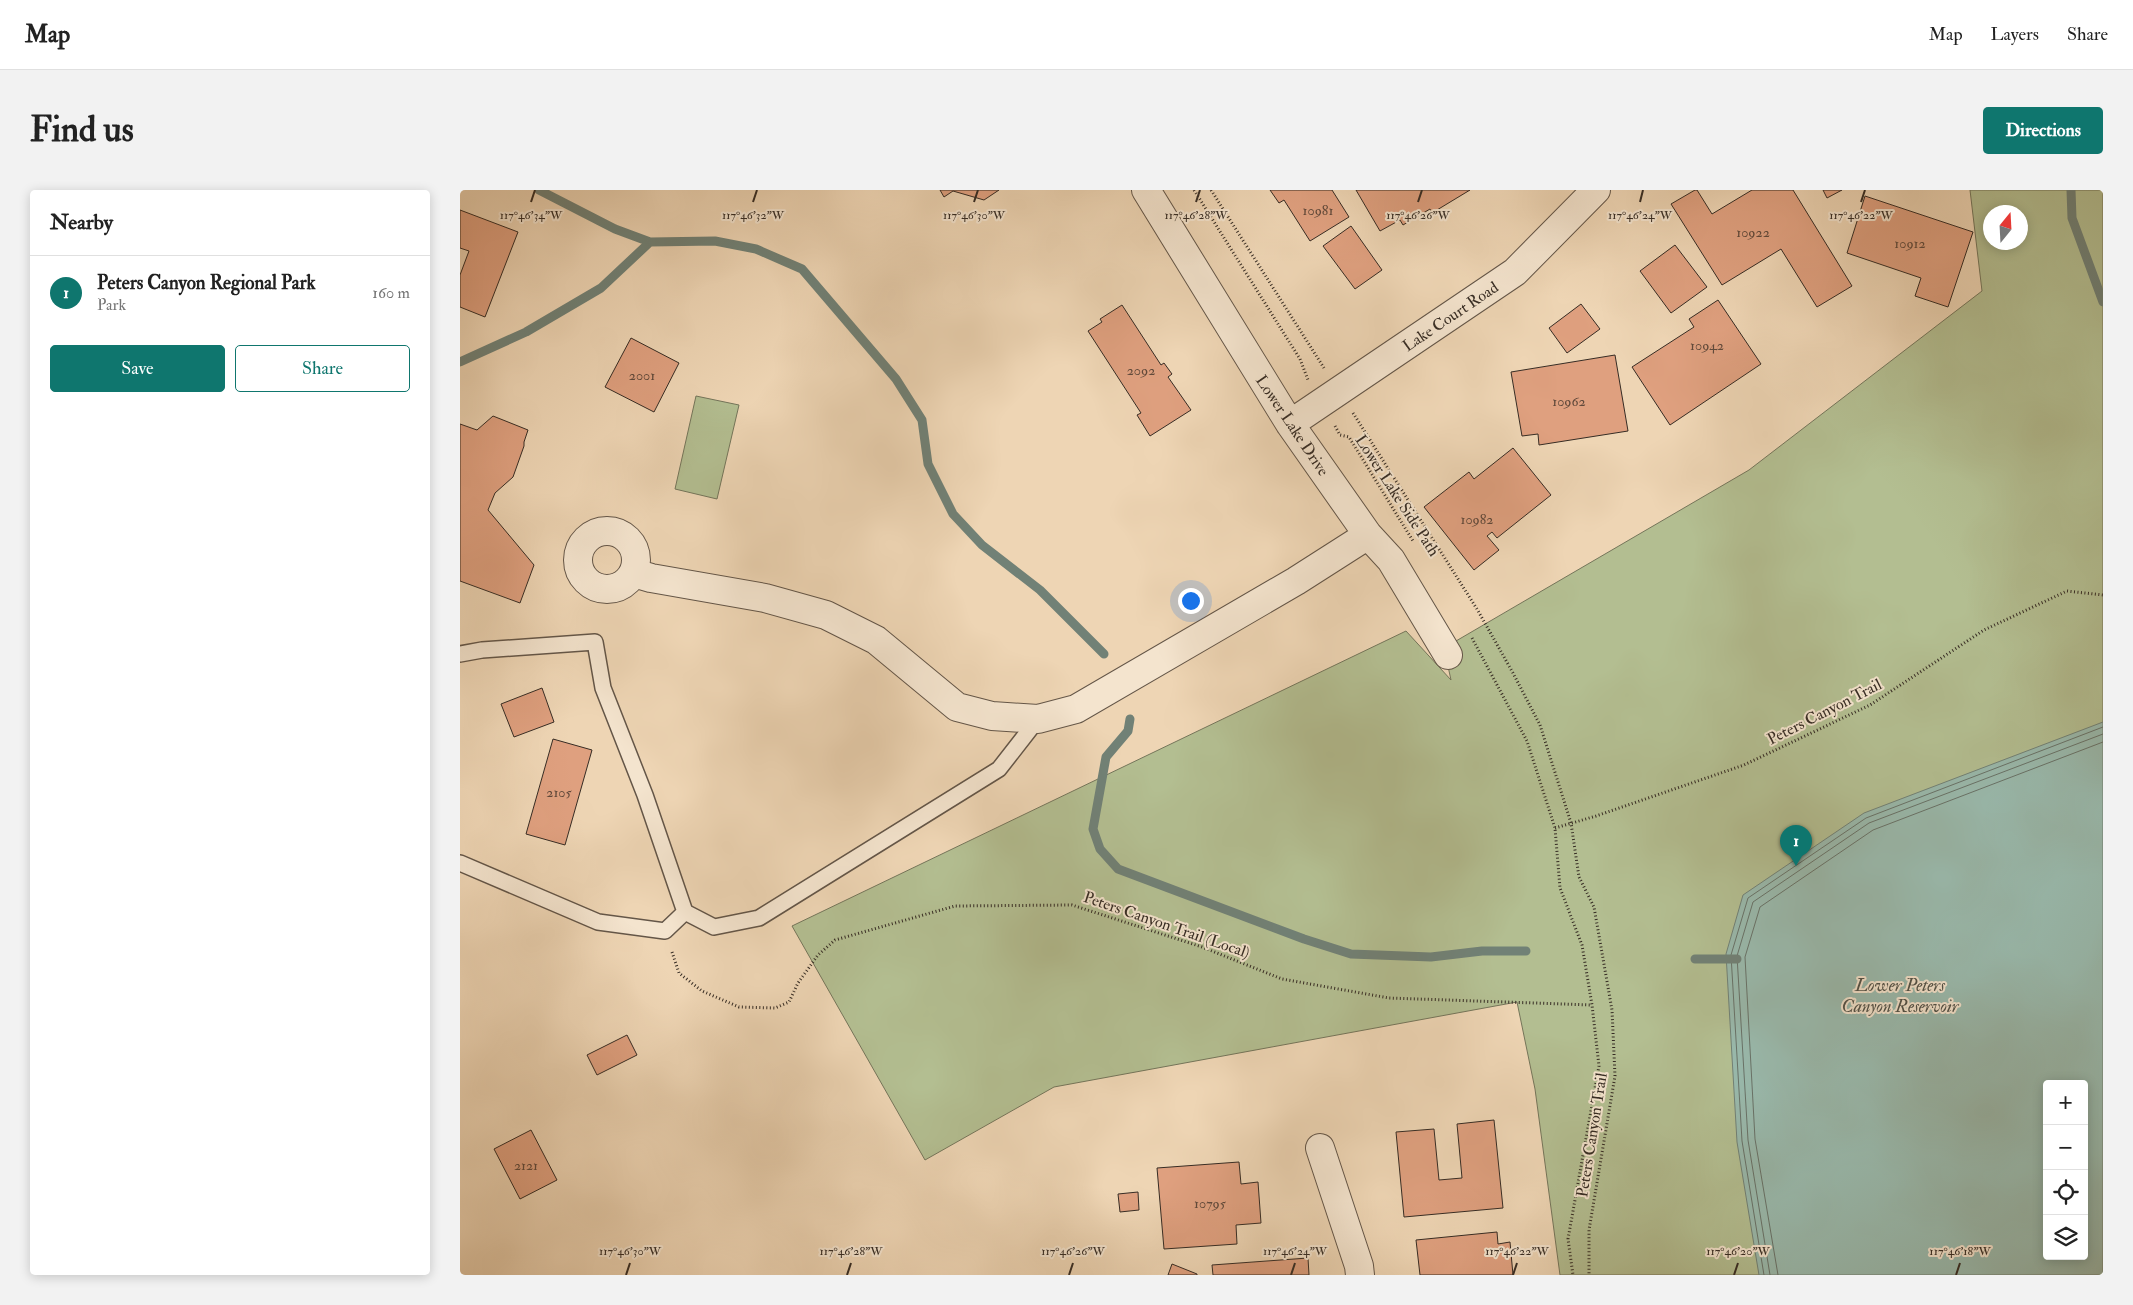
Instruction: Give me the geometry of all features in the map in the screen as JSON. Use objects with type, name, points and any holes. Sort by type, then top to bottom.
[{"type":"street","name":"Lower Lake Drive","points":[[1146,190],[1290,424],[1368,534],[1391,560],[1448,655]]},
{"type":"street","name":"Lake Court Road","points":[[1290,424],[1516,272],[1596,190]]},
{"type":"street","points":[[634,573],[651,578],[765,598],[826,616],[876,640],[957,707],[992,716],[1038,719],[1076,709],[1296,581],[1368,534]]},
{"type":"street","points":[[1320,1148],[1359,1266],[1360,1275]]},
{"type":"lane","points":[[460,654],[482,650],[595,642],[603,688],[645,795],[685,912],[714,927],[759,918],[998,769],[1038,719]]},
{"type":"lane","points":[[460,863],[598,922],[665,931],[685,912]]},
{"type":"path","name":"Lower Lake Side Path","points":[[1194,190],[1300,359],[1306,377],[1330,397],[1340,435],[1349,436],[1415,544]]},
{"type":"path","points":[[1211,190],[1330,397],[1477,609],[1540,725],[1571,823]]},
{"type":"path","name":"Peters Canyon Trail","points":[[1555,828],[1744,765],[1870,705],[1984,630],[2067,590],[2103,595]]},
{"type":"path","points":[[1471,635],[1527,741],[1555,828],[1560,888],[1582,945],[1592,1005],[1599,1066],[1568,1239],[1573,1275]]},
{"type":"path","name":"Peters Canyon Trail","points":[[1571,823],[1580,878],[1594,907],[1612,1010],[1614,1048],[1615,1076],[1589,1230],[1589,1275]]},
{"type":"path","name":"Peters Canyon Trail (Local)","points":[[672,952],[679,973],[702,991],[739,1007],[775,1008],[789,1002],[798,983],[818,954],[835,940],[955,906],[1072,905],[1202,947],[1282,979],[1389,998],[1592,1005]]},
{"type":"green space","points":[[1970,190],[2103,190],[2103,1275],[1560,1275],[1535,1089],[1517,1002],[1054,1087],[925,1160],[792,926],[1406,631],[1451,680],[1444,648],[1749,470],[1982,291]]},
{"type":"green space","points":[[696,396],[739,405],[717,499],[675,489]]},
{"type":"water","name":"Lower Peters Canyon Reservoir","points":[[2103,722],[2103,1275],[1759,1275],[1737,1142],[1726,954],[1743,895],[1864,813]]},
{"type":"building","points":[[940,190],[999,190],[984,200],[953,191],[944,197]]},
{"type":"building","points":[[1270,190],[1332,190],[1349,217],[1310,241],[1284,200],[1279,203]]},
{"type":"building","points":[[1356,190],[1470,190],[1432,213],[1430,209],[1403,225],[1400,220],[1380,231]]},
{"type":"building","points":[[1697,190],[1712,214],[1752,190],[1793,190],[1852,286],[1817,307],[1781,249],[1722,285],[1671,204]]},
{"type":"building","points":[[1823,190],[1842,190],[1827,198]]},
{"type":"building","points":[[1865,196],[1973,232],[1948,307],[1915,296],[1921,278],[1847,253]]},
{"type":"building","points":[[460,210],[518,232],[485,317],[460,307],[460,275],[469,251],[460,248]]},
{"type":"building","points":[[1351,226],[1382,270],[1355,289],[1323,246]]},
{"type":"building","points":[[1675,245],[1707,287],[1671,313],[1640,271]]},
{"type":"building","points":[[1718,300],[1761,364],[1670,425],[1632,367],[1694,327],[1689,319]]},
{"type":"building","points":[[1581,304],[1600,329],[1567,353],[1549,328]]},
{"type":"building","points":[[1122,305],[1161,365],[1164,363],[1172,374],[1168,377],[1191,410],[1150,436],[1137,415],[1141,413],[1088,331],[1102,322],[1100,319]]},
{"type":"building","points":[[631,338],[679,363],[654,412],[605,387]]},
{"type":"building","points":[[1615,355],[1628,431],[1539,445],[1538,434],[1522,436],[1511,372]]},
{"type":"building","points":[[493,416],[528,430],[513,477],[495,493],[488,510],[534,565],[520,603],[460,581],[460,424],[477,430]]},
{"type":"building","points":[[1513,448],[1551,495],[1497,538],[1492,532],[1487,536],[1499,550],[1474,570],[1424,507],[1469,472],[1474,479]]},
{"type":"building","points":[[542,688],[554,722],[514,737],[501,704]]},
{"type":"building","points":[[553,739],[592,750],[565,845],[526,834]]},
{"type":"building","points":[[627,1035],[637,1055],[597,1075],[587,1055]]},
{"type":"building","points":[[1494,1120],[1503,1208],[1404,1217],[1396,1132],[1434,1129],[1439,1180],[1462,1178],[1457,1124]]},
{"type":"building","points":[[531,1130],[557,1180],[520,1199],[494,1149]]},
{"type":"building","points":[[1239,1162],[1241,1184],[1258,1182],[1261,1223],[1236,1225],[1237,1244],[1164,1249],[1157,1168]]},
{"type":"building","points":[[1138,1192],[1139,1210],[1120,1212],[1118,1194]]},
{"type":"building","points":[[1497,1232],[1498,1244],[1510,1242],[1513,1275],[1420,1275],[1416,1240]]},
{"type":"building","points":[[1308,1258],[1309,1275],[1213,1275],[1212,1265]]},
{"type":"building","points":[[1172,1264],[1197,1274],[1197,1275],[1168,1275]]},
{"type":"waterway","points":[[539,190],[615,229],[650,242],[715,241],[756,249],[802,269],[896,379],[922,420],[928,464],[953,514],[982,545],[1040,590],[1104,654]]},
{"type":"waterway","points":[[2071,190],[2072,218],[2103,302]]},
{"type":"waterway","points":[[460,362],[526,332],[601,288],[650,242]]},
{"type":"waterway","points":[[1130,719],[1128,731],[1106,757],[1093,829],[1100,849],[1118,869],[1304,939],[1351,954],[1431,957],[1482,951],[1526,951]]},
{"type":"waterway","points":[[1695,959],[1737,959]]},
{"type":"place","name":"Peters Canyon Regional Park","points":[[1796,866]]}]
